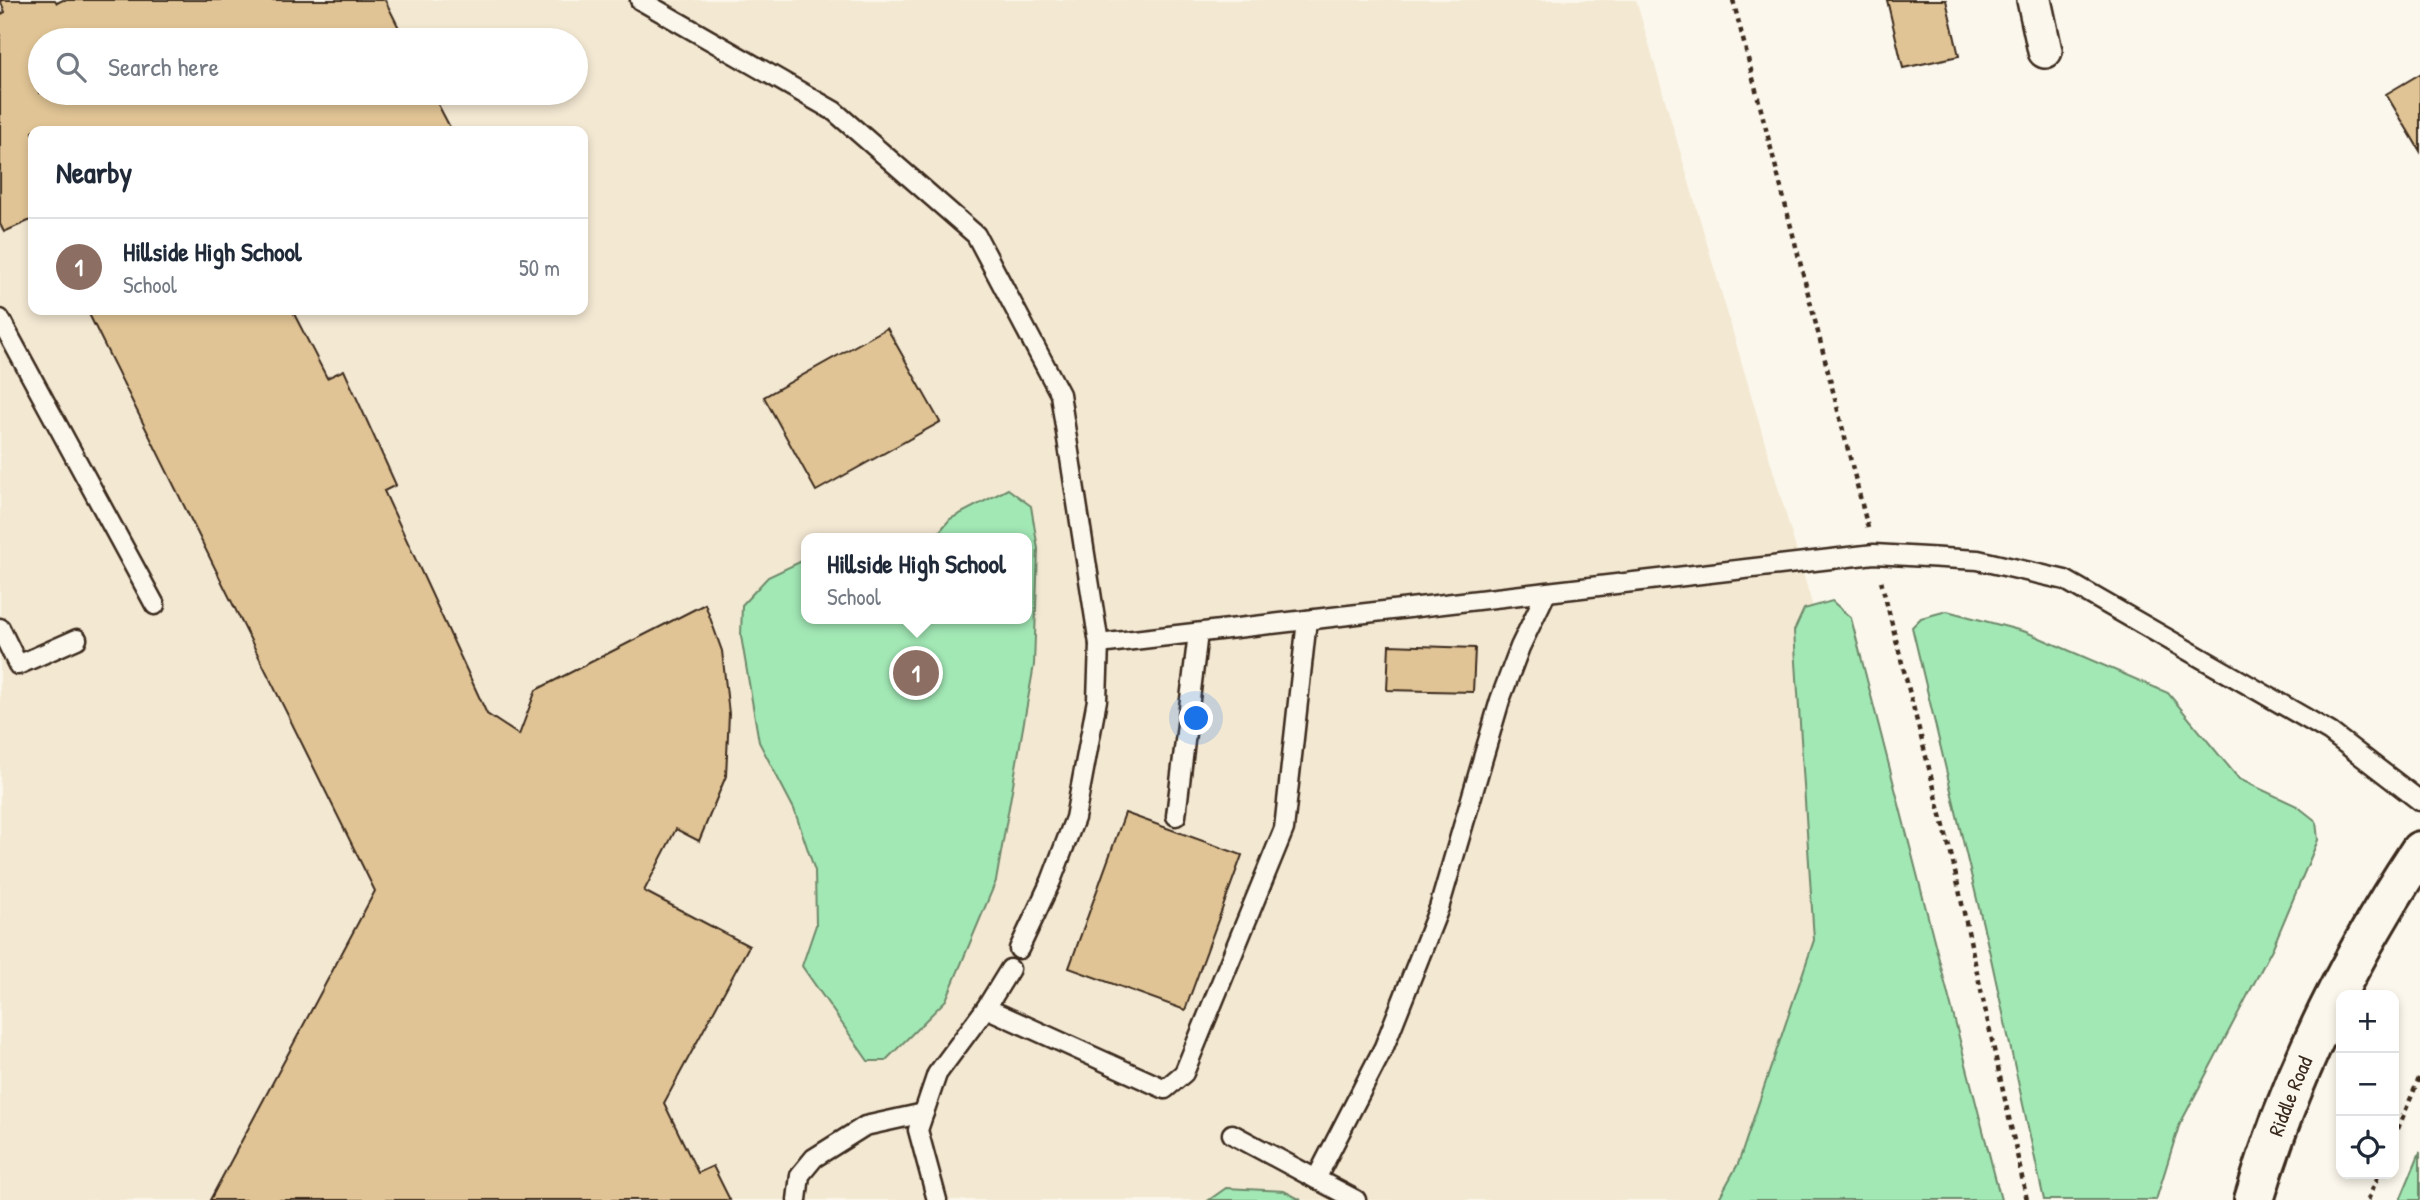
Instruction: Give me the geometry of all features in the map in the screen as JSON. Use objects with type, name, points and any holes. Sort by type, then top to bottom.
[{"type":"main road","name":"Riddle Road","points":[[2254,1200],[2309,1050],[2341,984],[2420,851]]},
{"type":"street","points":[[2034,0],[2046,51]]},
{"type":"lane","points":[[640,0],[834,111],[976,235],[1060,394],[1099,644],[1097,700],[1075,818],[1051,881],[1019,949]]},
{"type":"lane","points":[[0,319],[155,605]]},
{"type":"lane","points":[[1099,644],[1874,554],[1978,560],[2065,580],[2330,732],[2420,801]]},
{"type":"lane","points":[[1316,1179],[1384,1047],[1439,908],[1500,701],[1520,648],[1546,593]]},
{"type":"lane","points":[[986,1008],[1165,1089],[1184,1073],[1284,828],[1307,620]]},
{"type":"lane","points":[[0,628],[18,665],[77,639]]},
{"type":"lane","points":[[1176,816],[1198,633]]},
{"type":"lane","points":[[937,1200],[918,1130],[937,1074],[986,1008],[1010,968]]},
{"type":"lane","points":[[797,1200],[800,1175],[814,1158],[865,1126],[924,1113]]},
{"type":"lane","points":[[1232,1134],[1356,1200]]},
{"type":"path","points":[[1733,0],[1952,858],[2027,1200]]},
{"type":"path","points":[[2399,1126],[2420,1076]]},
{"type":"path","points":[[2368,1200],[2377,1179]]},
{"type":"shaded area","points":[[0,0],[1636,0],[1938,1036],[1784,1200],[0,1200]]},
{"type":"green space","points":[[1008,489],[1031,506],[1038,549],[1034,665],[996,881],[946,1000],[885,1061],[868,1061],[802,966],[816,925],[815,871],[794,809],[759,742],[741,636],[742,605],[768,577],[801,561],[801,624],[1032,624],[1032,533],[938,533],[950,519]]},
{"type":"green space","points":[[1832,601],[1851,618],[2001,1200],[1718,1200],[1738,1164],[1814,940],[1794,631],[1804,609]]},
{"type":"green space","points":[[1947,611],[2026,632],[2168,693],[2239,779],[2297,806],[2316,821],[2318,840],[2273,947],[2179,1126],[2156,1200],[2044,1200],[1990,954],[1912,627],[1921,618]]},
{"type":"green space","points":[[2420,1152],[2420,1200],[2400,1200]]},
{"type":"green space","points":[[1226,1188],[1284,1191],[1301,1200],[1209,1200]]},
{"type":"building","points":[[0,0],[55,0],[57,3],[63,0],[385,0],[399,28],[28,28],[28,105],[438,105],[449,126],[28,126],[28,221],[4,232],[0,224],[0,15],[5,12]]},
{"type":"building","points":[[1887,0],[1946,0],[1959,56],[1903,68]]},
{"type":"building","points":[[2420,74],[2420,151],[2386,94]]},
{"type":"building","points":[[89,315],[295,315],[327,378],[344,370],[396,485],[384,491],[487,714],[519,735],[536,690],[705,604],[722,651],[729,714],[726,776],[699,841],[676,829],[644,891],[749,946],[664,1103],[698,1173],[713,1166],[730,1200],[210,1200],[375,891]]},
{"type":"building","points":[[887,328],[940,422],[816,491],[764,397]]},
{"type":"building","points":[[1389,645],[1475,648],[1473,692],[1387,690]]},
{"type":"building","points":[[1125,813],[1242,855],[1185,1010],[1069,968]]},
{"type":"place","name":"Hillside High School","points":[[916,673]]}]
